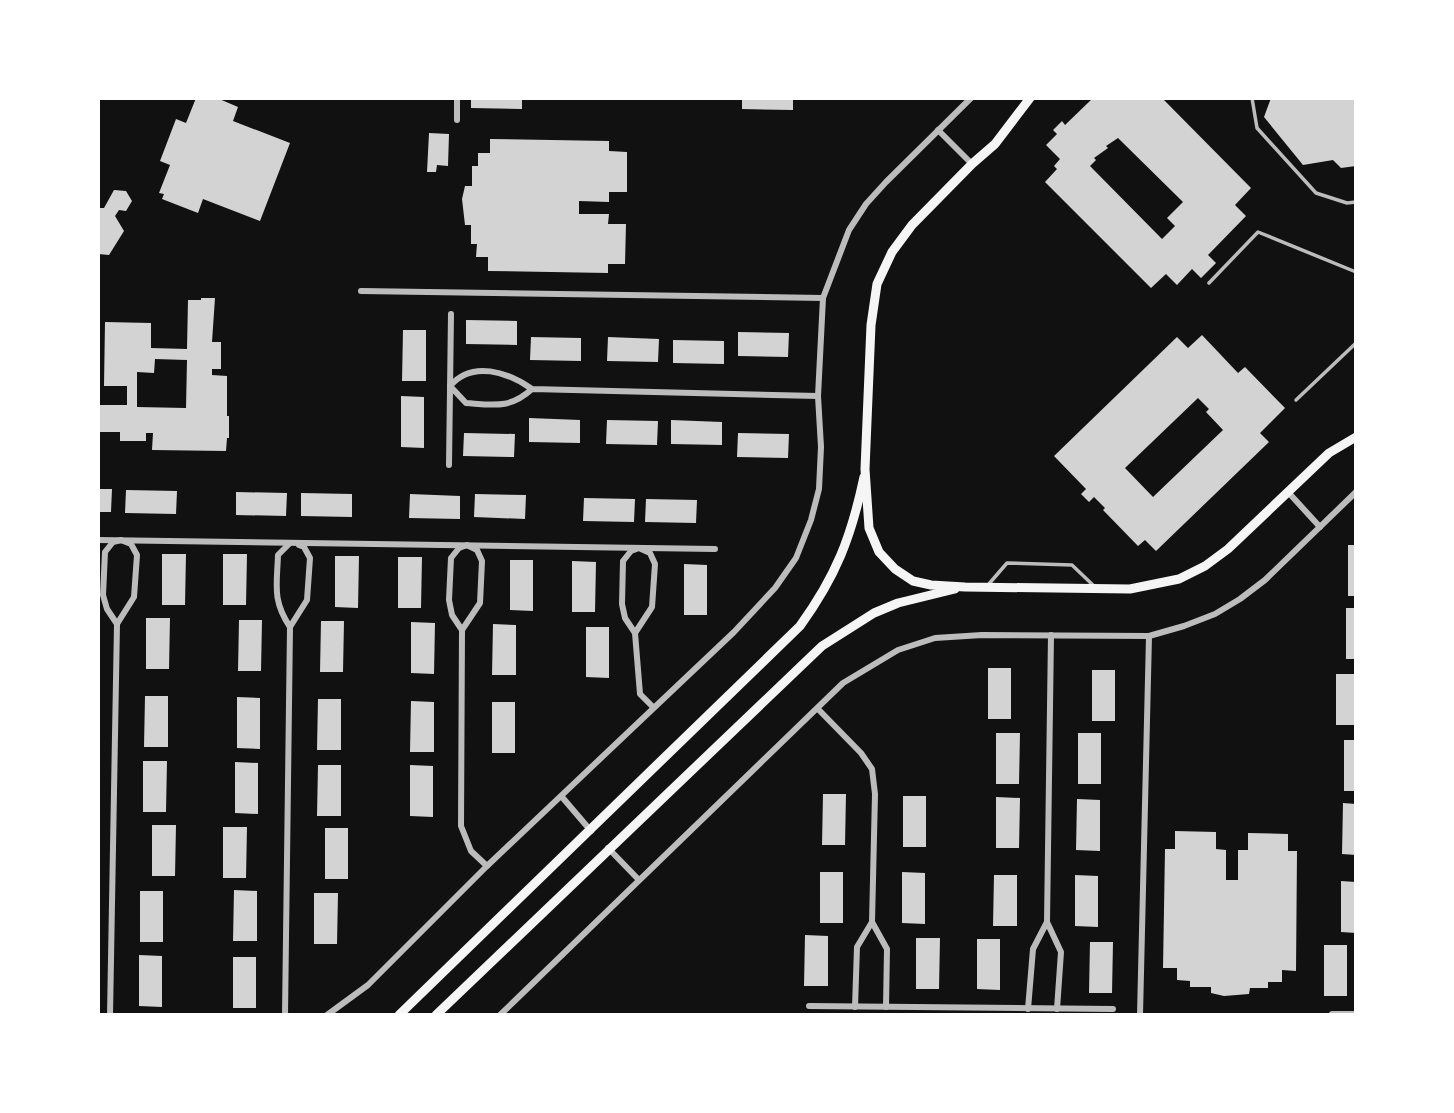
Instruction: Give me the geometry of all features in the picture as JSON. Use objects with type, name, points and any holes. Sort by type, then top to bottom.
[{"type":"main road","points":[[1030,98],[995,144],[912,225],[892,252],[877,284],[870,325],[865,469],[869,528],[879,552],[895,569],[913,581],[965,587],[1130,589],[1179,579],[1205,566],[1228,549],[1329,453],[1356,437]]},
{"type":"main road","points":[[399,1015],[592,831],[800,626],[817,603],[840,562],[856,516],[865,469]]},
{"type":"main road","points":[[436,1015],[822,646],[857,622],[898,603],[965,587]]},
{"type":"street","points":[[457,98],[457,120]]},
{"type":"street","points":[[327,1015],[368,985],[486,866],[734,632],[775,588],[796,558],[811,520],[819,489],[821,447],[818,396],[823,299],[849,230],[866,204],[971,98]]},
{"type":"street","points":[[938,130],[972,164]]},
{"type":"street","points":[[361,291],[823,299]]},
{"type":"street","points":[[449,465],[451,314]]},
{"type":"street","points":[[450,386],[459,376],[469,371],[505,374],[519,379],[533,389],[818,396]]},
{"type":"street","points":[[450,386],[466,403],[504,405],[521,399],[533,389]]},
{"type":"street","points":[[1288,492],[1320,527]]},
{"type":"street","points":[[500,1015],[843,683],[863,670],[898,650],[936,638],[982,635],[1149,636],[1184,626],[1215,614],[1240,600],[1265,580],[1356,492]]},
{"type":"street","points":[[98,540],[715,549]]},
{"type":"street","points":[[110,1015],[117,624],[134,597],[137,555],[131,544],[121,540],[113,542],[105,552],[103,595],[107,609],[117,624]]},
{"type":"street","points":[[285,1015],[290,627],[307,600],[310,558],[304,547],[293,542],[286,545],[278,555],[276,597],[280,611],[290,627]]},
{"type":"street","points":[[462,630],[452,615],[449,600],[450,558],[458,548],[467,545],[477,550],[482,561],[480,603],[462,630],[461,826],[471,851],[486,866]]},
{"type":"street","points":[[635,633],[652,607],[655,564],[650,553],[639,548],[631,551],[623,561],[622,604],[625,618],[635,633],[640,694],[653,707]]},
{"type":"street","points":[[1051,635],[1047,922],[1061,952],[1058,1009]]},
{"type":"street","points":[[1140,1015],[1149,636]]},
{"type":"street","points":[[818,709],[861,753],[872,769],[873,922],[887,949],[886,1007]]},
{"type":"street","points":[[562,797],[592,831]]},
{"type":"street","points":[[608,848],[639,880]]},
{"type":"street","points":[[855,1007],[857,947],[873,922]]},
{"type":"street","points":[[1028,1009],[1032,949],[1047,922]]},
{"type":"street","points":[[809,1006],[1113,1009]]},
{"type":"street","points":[[1332,1014],[1356,1014]]},
{"type":"lane","points":[[1252,98],[1257,128],[1315,193],[1347,203],[1356,202]]},
{"type":"lane","points":[[1209,283],[1258,232],[1356,272]]},
{"type":"lane","points":[[1296,400],[1356,343]]},
{"type":"lane","points":[[986,587],[1007,563],[1072,565],[1096,589]]},
{"type":"building","points":[[196,98],[217,98],[238,107],[233,121],[290,143],[260,221],[203,199],[198,213],[162,199],[164,194],[159,193],[170,165],[160,161],[176,119],[186,123]]},
{"type":"building","points":[[471,98],[522,98],[522,109],[471,108]]},
{"type":"building","points":[[742,98],[793,98],[793,110],[742,109]]},
{"type":"building","points":[[1093,98],[1166,98],[1164,100],[1251,188],[1235,205],[1246,216],[1208,255],[1216,263],[1201,278],[1192,269],[1177,285],[1166,274],[1151,288],[1045,182],[1057,169],[1054,166],[1060,159],[1046,145],[1057,134],[1053,130],[1062,121],[1065,125]],"holes":[[[1118,138],[1183,202],[1167,218],[1175,226],[1162,239],[1090,166],[1096,160],[1094,158]]]},
{"type":"building","points":[[1271,98],[1356,98],[1356,166],[1341,168],[1333,160],[1303,165],[1264,117]]},
{"type":"building","points":[[429,133],[449,134],[448,166],[437,165],[436,172],[427,172]]},
{"type":"building","points":[[490,139],[609,141],[609,151],[627,152],[627,192],[609,192],[609,202],[579,201],[579,214],[609,214],[608,224],[626,224],[625,264],[608,264],[608,273],[488,271],[488,257],[476,257],[477,244],[471,244],[471,225],[465,225],[462,199],[465,186],[472,186],[472,166],[478,166],[478,153],[490,153]]},
{"type":"building","points":[[114,190],[126,191],[132,201],[126,211],[119,210],[115,216],[124,231],[109,255],[98,254],[98,208],[104,208]]},
{"type":"building","points":[[215,298],[212,342],[221,342],[221,369],[212,369],[212,375],[227,376],[229,438],[226,451],[152,450],[153,433],[146,433],[146,441],[120,441],[120,432],[98,432],[98,405],[127,405],[127,386],[104,386],[105,322],[151,323],[151,348],[187,349],[188,300]],"holes":[[[155,359],[187,360],[186,408],[137,407],[137,372],[154,373]]]},
{"type":"building","points":[[466,320],[517,321],[517,345],[466,344]]},
{"type":"building","points":[[403,330],[426,330],[426,381],[402,381]]},
{"type":"building","points":[[738,332],[789,333],[788,357],[738,356]]},
{"type":"building","points":[[1202,335],[1238,373],[1245,367],[1285,408],[1260,433],[1269,442],[1156,551],[1145,540],[1138,546],[1094,497],[1089,502],[1081,494],[1086,489],[1054,456],[1177,337],[1188,348]],"holes":[[[1198,398],[1209,409],[1206,412],[1223,430],[1153,497],[1125,468]]]},
{"type":"building","points":[[531,337],[581,338],[581,361],[530,360]]},
{"type":"building","points":[[608,337],[659,339],[658,362],[607,361]]},
{"type":"building","points":[[673,340],[724,341],[724,364],[673,363]]},
{"type":"building","points":[[401,396],[424,397],[424,448],[401,447]]},
{"type":"building","points":[[529,418],[580,420],[580,443],[529,442]]},
{"type":"building","points":[[607,420],[658,421],[657,445],[606,444]]},
{"type":"building","points":[[671,420],[722,422],[722,445],[671,444]]},
{"type":"building","points":[[464,433],[515,434],[514,457],[463,456]]},
{"type":"building","points":[[738,433],[789,434],[788,458],[737,457]]},
{"type":"building","points":[[98,489],[112,489],[111,512],[98,512]]},
{"type":"building","points":[[126,490],[177,491],[176,514],[125,513]]},
{"type":"building","points":[[236,492],[287,493],[286,516],[236,515]]},
{"type":"building","points":[[301,493],[352,494],[352,517],[301,516]]},
{"type":"building","points":[[410,494],[460,496],[460,519],[409,518]]},
{"type":"building","points":[[475,494],[526,495],[525,519],[474,517]]},
{"type":"building","points":[[584,498],[635,499],[634,522],[583,521]]},
{"type":"building","points":[[646,499],[697,500],[696,523],[645,522]]},
{"type":"building","points":[[1348,545],[1356,545],[1356,596],[1348,596]]},
{"type":"building","points":[[162,554],[186,554],[185,605],[162,605]]},
{"type":"building","points":[[223,554],[247,554],[246,605],[223,605]]},
{"type":"building","points":[[335,556],[359,556],[358,608],[335,607]]},
{"type":"building","points":[[398,557],[422,557],[421,608],[398,608]]},
{"type":"building","points":[[510,560],[533,560],[533,611],[510,610]]},
{"type":"building","points":[[572,561],[596,562],[595,612],[572,612]]},
{"type":"building","points":[[684,564],[707,565],[707,615],[684,615]]},
{"type":"building","points":[[1346,608],[1356,608],[1356,659],[1346,659]]},
{"type":"building","points":[[146,618],[170,618],[169,669],[146,669]]},
{"type":"building","points":[[239,620],[262,620],[261,671],[238,671]]},
{"type":"building","points":[[321,621],[344,621],[343,672],[320,672]]},
{"type":"building","points":[[411,622],[435,623],[434,674],[411,673]]},
{"type":"building","points":[[493,624],[516,625],[516,675],[492,675]]},
{"type":"building","points":[[586,627],[609,627],[609,678],[586,677]]},
{"type":"building","points":[[988,668],[1011,668],[1011,719],[988,719]]},
{"type":"building","points":[[1092,670],[1115,670],[1115,721],[1092,721]]},
{"type":"building","points":[[1336,674],[1356,674],[1356,725],[1336,725]]},
{"type":"building","points":[[145,696],[168,696],[168,747],[144,747]]},
{"type":"building","points":[[237,697],[260,698],[260,749],[237,748]]},
{"type":"building","points":[[318,699],[341,699],[341,750],[317,750]]},
{"type":"building","points":[[411,701],[434,702],[434,752],[410,752]]},
{"type":"building","points":[[492,702],[515,702],[515,753],[492,753]]},
{"type":"building","points":[[996,733],[1020,733],[1019,784],[996,784]]},
{"type":"building","points":[[1078,733],[1101,733],[1101,784],[1078,784]]},
{"type":"building","points":[[1344,740],[1356,740],[1356,791],[1344,791]]},
{"type":"building","points":[[143,761],[167,761],[166,812],[143,812]]},
{"type":"building","points":[[235,762],[258,763],[258,814],[235,813]]},
{"type":"building","points":[[318,765],[341,765],[341,816],[317,816]]},
{"type":"building","points":[[410,765],[433,766],[433,817],[410,816]]},
{"type":"building","points":[[823,794],[846,794],[845,845],[822,845]]},
{"type":"building","points":[[903,796],[926,796],[926,847],[903,847]]},
{"type":"building","points":[[996,797],[1020,798],[1019,848],[996,848]]},
{"type":"building","points":[[1077,799],[1100,800],[1100,851],[1076,850]]},
{"type":"building","points":[[1343,803],[1356,804],[1356,855],[1342,854]]},
{"type":"building","points":[[152,825],[176,825],[175,876],[152,876]]},
{"type":"building","points":[[223,827],[247,827],[246,878],[223,878]]},
{"type":"building","points":[[325,828],[348,828],[348,879],[325,879]]},
{"type":"building","points":[[1175,831],[1216,832],[1216,849],[1226,850],[1226,880],[1238,880],[1238,850],[1248,850],[1248,833],[1288,834],[1288,851],[1297,851],[1296,971],[1282,970],[1282,982],[1268,982],[1268,988],[1250,988],[1249,994],[1224,996],[1211,993],[1211,987],[1190,987],[1190,981],[1177,980],[1177,968],[1163,968],[1165,849],[1175,849]]},
{"type":"building","points":[[820,872],[843,872],[843,923],[820,923]]},
{"type":"building","points":[[902,872],[925,873],[925,924],[902,923]]},
{"type":"building","points":[[994,875],[1017,875],[1017,926],[993,926]]},
{"type":"building","points":[[1075,875],[1098,876],[1098,927],[1075,926]]},
{"type":"building","points":[[1341,881],[1356,882],[1356,933],[1341,932]]},
{"type":"building","points":[[234,890],[257,891],[257,941],[233,941]]},
{"type":"building","points":[[140,891],[163,891],[163,942],[140,942]]},
{"type":"building","points":[[314,893],[338,893],[337,944],[314,944]]},
{"type":"building","points":[[805,935],[828,936],[828,986],[804,986]]},
{"type":"building","points":[[916,938],[940,938],[939,989],[916,989]]},
{"type":"building","points":[[977,939],[1000,939],[1000,990],[977,989]]},
{"type":"building","points":[[1090,942],[1113,942],[1112,993],[1089,993]]},
{"type":"building","points":[[1324,945],[1347,945],[1347,996],[1324,996]]},
{"type":"building","points":[[139,955],[162,956],[162,1007],[139,1006]]},
{"type":"building","points":[[233,957],[256,957],[256,1008],[233,1008]]}]
